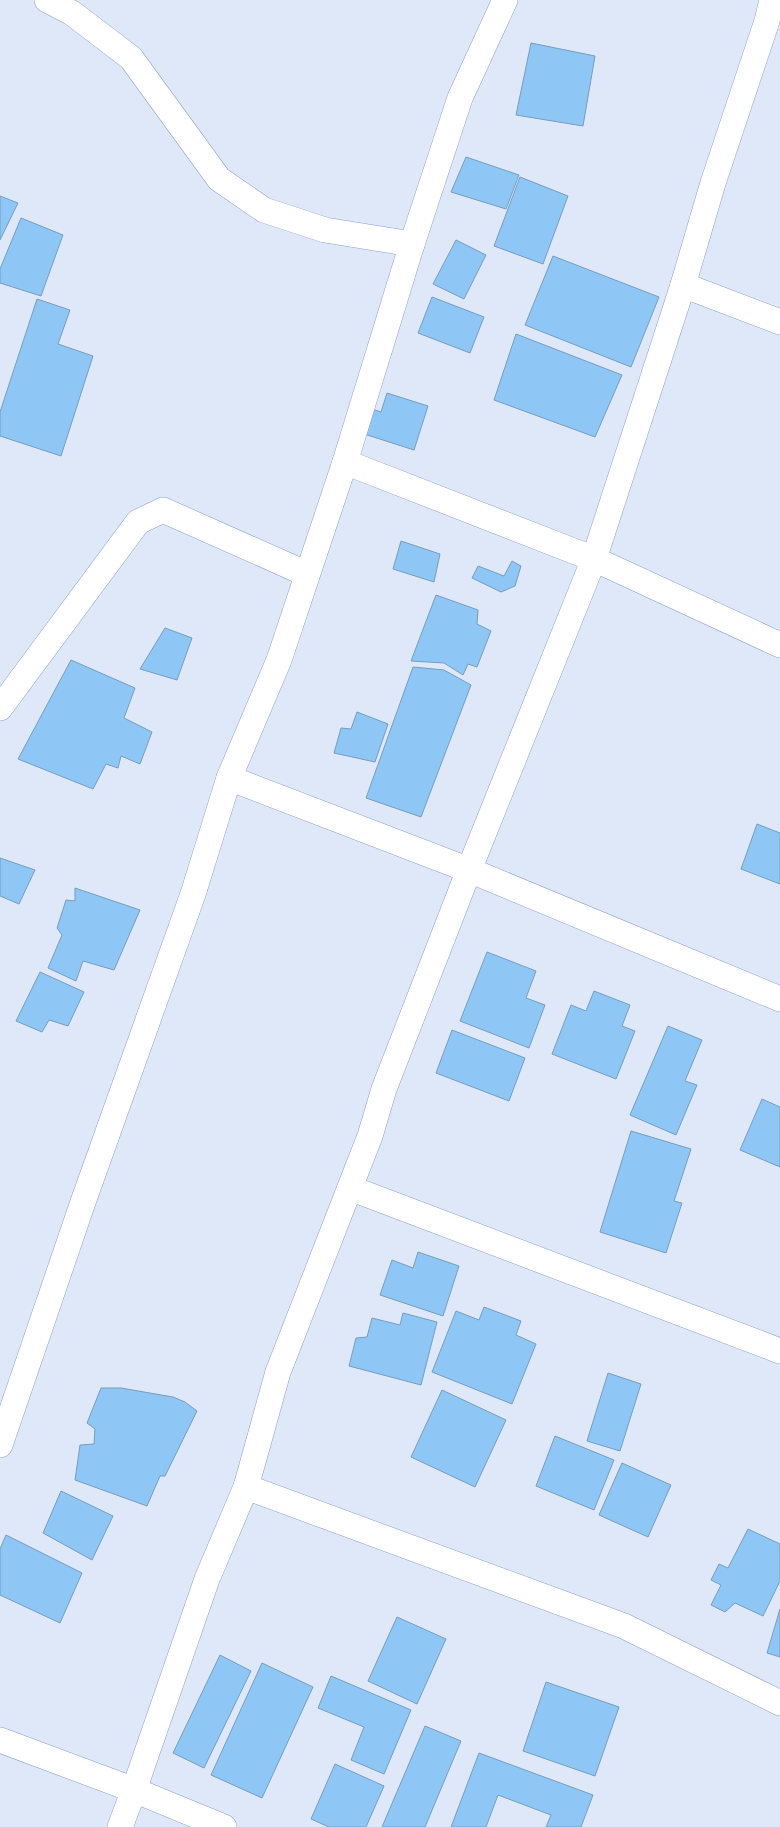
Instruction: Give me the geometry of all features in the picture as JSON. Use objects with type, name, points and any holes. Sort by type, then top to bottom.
[{"type":"street","points":[[47,0],[72,13],[131,58],[218,179],[264,210],[325,230],[412,244]]},
{"type":"street","points":[[0,1445],[83,1202],[193,894],[229,778],[279,660],[345,462],[412,244],[460,98],[505,0]]},
{"type":"street","points":[[120,1827],[207,1578],[246,1487],[278,1372],[370,1136],[384,1089],[469,870],[594,559],[683,285],[713,183],[773,16]]},
{"type":"street","points":[[683,285],[780,322]]},
{"type":"street","points":[[345,462],[594,559],[780,645]]},
{"type":"street","points":[[0,708],[138,522],[163,510],[307,574]]},
{"type":"street","points":[[229,778],[469,870],[780,999]]},
{"type":"street","points":[[350,1188],[780,1351]]},
{"type":"street","points":[[246,1487],[624,1626],[780,1703]]},
{"type":"street","points":[[0,1740],[134,1790],[224,1827]]},
{"type":"building","points":[[531,43],[595,56],[583,126],[516,115]]},
{"type":"building","points":[[466,157],[519,175],[506,209],[451,192]]},
{"type":"building","points":[[520,177],[568,196],[543,264],[494,246]]},
{"type":"building","points":[[0,196],[18,203],[0,240]]},
{"type":"building","points":[[21,218],[63,235],[41,296],[0,283],[0,269]]},
{"type":"building","points":[[456,240],[486,255],[464,299],[433,284]]},
{"type":"building","points":[[553,256],[659,297],[631,367],[525,325]]},
{"type":"building","points":[[432,297],[484,317],[470,353],[418,333]]},
{"type":"building","points":[[37,299],[70,310],[58,344],[93,356],[61,456],[0,436],[0,412]]},
{"type":"building","points":[[516,334],[622,375],[595,437],[494,400]]},
{"type":"building","points":[[387,393],[428,406],[414,450],[361,433],[369,408],[381,412]]},
{"type":"building","points":[[401,541],[440,554],[434,582],[393,569]]},
{"type":"building","points":[[512,561],[521,566],[515,586],[501,592],[472,578],[478,566],[504,576]]},
{"type":"building","points":[[436,595],[478,610],[477,624],[491,631],[477,667],[468,664],[463,675],[444,663],[411,661]]},
{"type":"building","points":[[165,628],[192,638],[177,680],[140,669]]},
{"type":"building","points":[[71,660],[135,688],[124,718],[152,732],[140,764],[121,756],[118,768],[106,764],[93,789],[18,759]]},
{"type":"building","points":[[413,667],[444,670],[471,685],[421,817],[366,798]]},
{"type":"building","points":[[357,712],[388,724],[375,762],[334,753],[341,728],[351,729]]},
{"type":"building","points":[[757,824],[780,833],[780,884],[741,869]]},
{"type":"building","points":[[0,858],[35,870],[19,904],[0,896]]},
{"type":"building","points":[[75,888],[140,910],[114,970],[83,961],[76,981],[48,968],[62,935],[57,928],[66,900],[75,901]]},
{"type":"building","points":[[487,952],[536,971],[526,998],[545,1005],[529,1048],[460,1021]]},
{"type":"building","points":[[40,972],[84,992],[68,1026],[49,1020],[42,1032],[16,1021]]},
{"type":"building","points":[[594,991],[630,1005],[622,1026],[635,1031],[616,1079],[552,1054],[571,1005],[586,1011]]},
{"type":"building","points":[[668,1026],[702,1040],[685,1081],[697,1085],[676,1135],[630,1115]]},
{"type":"building","points":[[452,1030],[525,1058],[509,1101],[436,1073]]},
{"type":"building","points":[[762,1099],[780,1107],[780,1167],[740,1150]]},
{"type":"building","points":[[631,1131],[691,1149],[674,1201],[682,1203],[666,1253],[600,1232]]},
{"type":"building","points":[[418,1252],[459,1266],[443,1316],[380,1295],[392,1260],[413,1268]]},
{"type":"building","points":[[484,1307],[521,1321],[516,1335],[536,1344],[512,1404],[432,1372],[456,1311],[479,1320]]},
{"type":"building","points":[[403,1313],[437,1322],[421,1385],[349,1366],[356,1338],[367,1337],[372,1318],[400,1325]]},
{"type":"building","points":[[608,1373],[641,1384],[620,1451],[587,1441]]},
{"type":"building","points":[[101,1388],[121,1388],[173,1397],[185,1402],[197,1411],[165,1476],[160,1476],[147,1506],[75,1480],[80,1445],[94,1444],[95,1429],[87,1423]]},
{"type":"building","points":[[442,1390],[506,1420],[475,1487],[411,1457]]},
{"type":"building","points":[[555,1436],[614,1460],[594,1510],[536,1486]]},
{"type":"building","points":[[622,1463],[671,1485],[648,1537],[599,1515]]},
{"type":"building","points":[[61,1491],[113,1516],[92,1560],[43,1533]]},
{"type":"building","points":[[748,1529],[780,1544],[780,1581],[763,1616],[735,1603],[725,1612],[711,1605],[721,1585],[711,1580],[719,1564],[728,1568]]},
{"type":"building","points":[[6,1535],[82,1573],[60,1623],[0,1595],[0,1549]]},
{"type":"building","points":[[780,1609],[780,1657],[767,1653]]},
{"type":"building","points":[[397,1617],[446,1639],[417,1704],[368,1681]]},
{"type":"building","points":[[220,1655],[251,1671],[204,1768],[173,1753]]},
{"type":"building","points":[[262,1663],[313,1687],[262,1798],[211,1775]]},
{"type":"building","points":[[331,1676],[411,1710],[384,1774],[351,1760],[364,1727],[318,1708]]},
{"type":"building","points":[[546,1682],[619,1707],[595,1776],[523,1751]]},
{"type":"building","points":[[425,1726],[461,1741],[425,1827],[382,1827]]},
{"type":"building","points":[[479,1753],[593,1795],[581,1827],[546,1827],[551,1815],[498,1795],[486,1827],[451,1827]]},
{"type":"building","points":[[335,1764],[384,1786],[366,1827],[329,1827],[311,1819]]}]
